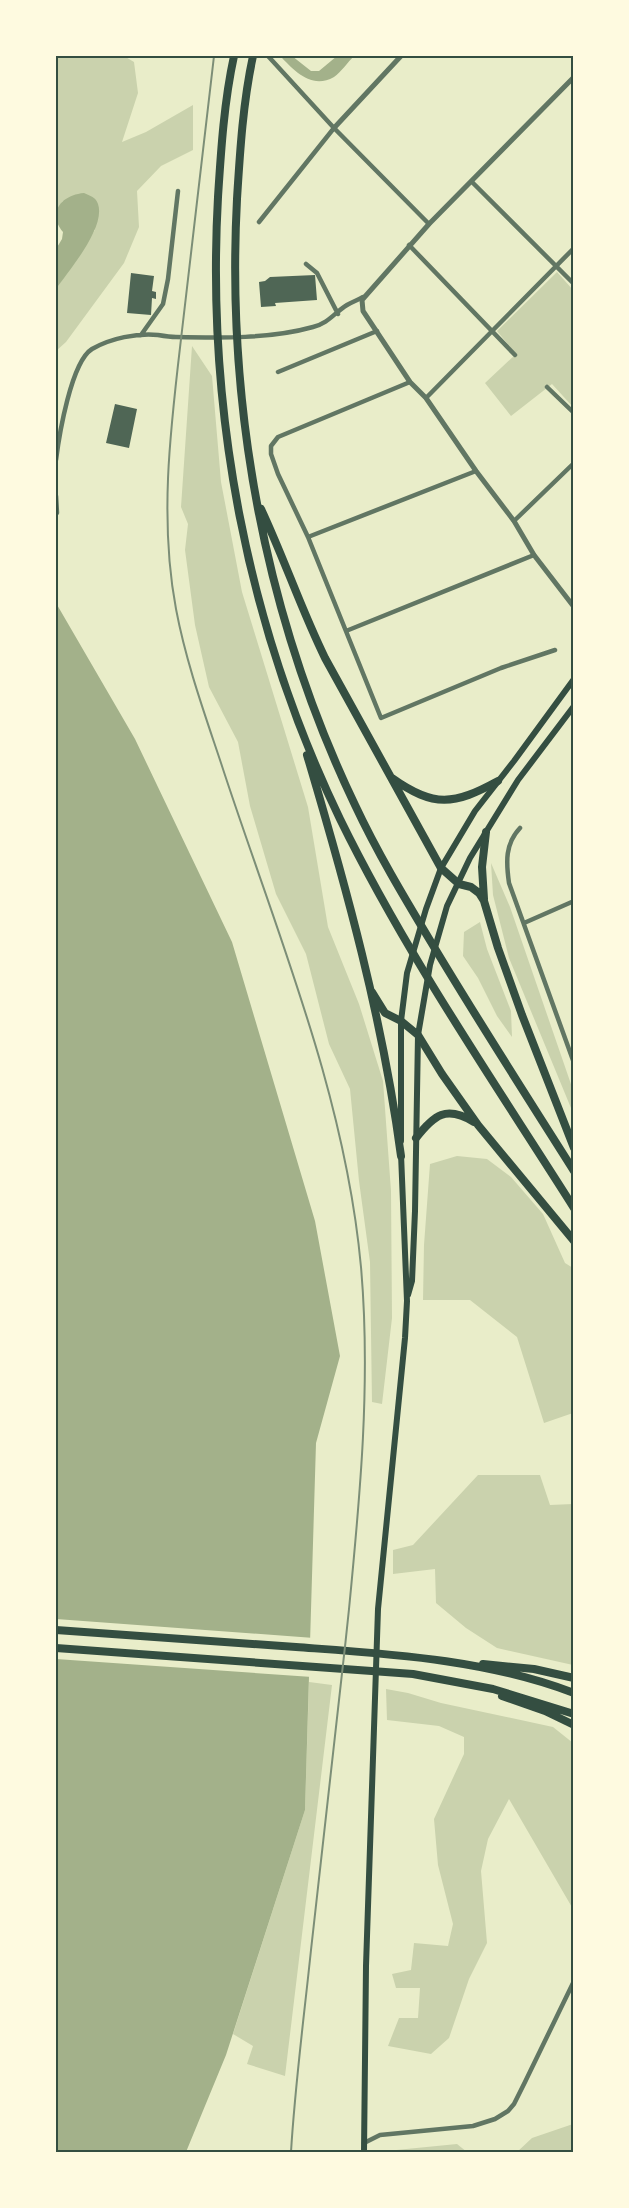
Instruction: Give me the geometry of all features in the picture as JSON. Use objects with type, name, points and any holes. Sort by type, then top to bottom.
[{"type":"highway","points":[[234,56],[223,124],[219,174],[216,301],[222,405],[237,500],[256,588],[331,835],[391,1083],[401,1156]]},
{"type":"highway","points":[[253,56],[240,155],[235,300],[240,385],[255,497],[281,607],[319,722],[355,806],[446,968],[573,1171]]},
{"type":"highway","points":[[255,497],[290,575],[309,626],[441,868],[459,884],[471,887],[479,893],[484,901]]},
{"type":"highway","points":[[292,705],[340,818],[400,929],[573,1208]]},
{"type":"highway","points":[[390,777],[415,794],[442,800],[458,799],[474,794],[498,781]]},
{"type":"highway","points":[[486,832],[482,867],[484,901],[518,1004],[573,1148]]},
{"type":"highway","points":[[368,986],[385,1013],[401,1021],[418,1035],[478,1125],[573,1241]]},
{"type":"highway","points":[[416,1138],[431,1120],[440,1115],[450,1113],[463,1116],[478,1125]]},
{"type":"highway","points":[[56,1630],[515,1666],[573,1678]]},
{"type":"highway","points":[[56,1648],[413,1674],[522,1696],[573,1714]]},
{"type":"highway","points":[[452,1662],[530,1678],[573,1694]]},
{"type":"highway","points":[[464,1683],[545,1711],[573,1725]]},
{"type":"main road","points":[[364,2152],[366,1966],[378,1610],[406,1301],[401,1156],[401,1021],[407,973],[414,944],[441,868],[475,811],[573,680]]},
{"type":"main road","points":[[406,1301],[412,1281],[418,1035],[430,965],[447,906],[470,858],[518,780],[573,706]]},
{"type":"street","points":[[268,56],[334,128],[429,224]]},
{"type":"street","points":[[259,222],[334,128],[401,56]]},
{"type":"street","points":[[56,460],[69,393],[79,367],[90,350],[120,338],[141,335],[174,337],[263,335],[313,327],[338,314],[345,306],[363,297],[429,224],[573,77]]},
{"type":"street","points":[[471,182],[573,284]]},
{"type":"street","points":[[141,335],[163,304],[178,191]]},
{"type":"street","points":[[409,245],[515,355]]},
{"type":"street","points":[[426,398],[573,248]]},
{"type":"street","points":[[306,264],[317,273],[338,314]]},
{"type":"street","points":[[363,297],[363,311],[410,382],[426,398],[476,471],[514,521],[534,555],[573,607]]},
{"type":"street","points":[[278,372],[377,331]]},
{"type":"street","points":[[410,382],[278,437],[271,446],[271,454],[278,474],[308,537],[381,718],[501,668],[555,650]]},
{"type":"street","points":[[548,387],[573,413]]},
{"type":"street","points":[[514,521],[573,463]]},
{"type":"street","points":[[308,537],[476,471]]},
{"type":"street","points":[[56,496],[57,513]]},
{"type":"street","points":[[346,631],[534,555]]},
{"type":"street","points":[[520,828],[508,848],[506,860],[509,883],[573,1063]]},
{"type":"street","points":[[524,923],[573,901]]},
{"type":"street","points":[[364,2143],[380,2135],[473,2126],[495,2119],[507,2111],[514,2104],[573,1981]]},
{"type":"shaded area","points":[[56,56],[124,56],[134,62],[138,93],[122,142],[146,132],[193,105],[193,150],[161,166],[137,191],[139,227],[124,263],[66,342],[56,351],[56,289],[95,230],[63,201],[56,212]]},
{"type":"shaded area","points":[[280,56],[292,56],[311,71],[319,71],[337,56],[354,56],[334,77],[318,81],[304,77]]},
{"type":"shaded area","points":[[84,193],[98,204],[97,225],[85,248],[56,289],[56,249],[63,232],[58,225],[57,212],[63,201],[76,194]]},
{"type":"shaded area","points":[[557,272],[573,290],[573,407],[552,384],[511,416],[485,383],[516,354],[497,331]]},
{"type":"shaded area","points":[[192,346],[212,376],[221,482],[242,592],[308,807],[328,927],[359,1004],[383,1081],[391,1191],[392,1318],[382,1404],[372,1402],[370,1262],[350,1089],[329,1044],[306,954],[276,894],[250,806],[238,742],[209,687],[195,625],[185,550],[188,524],[181,507]]},
{"type":"shaded area","points":[[56,603],[135,739],[232,942],[315,1221],[340,1356],[316,1443],[305,1810],[226,2055],[186,2152],[56,2152]]},
{"type":"shaded area","points":[[491,863],[510,907],[573,1090],[571,1108],[509,958],[493,895]]},
{"type":"shaded area","points":[[480,922],[487,949],[511,1011],[512,1037],[497,1016],[478,978],[463,956],[464,932]]},
{"type":"shaded area","points":[[457,1156],[487,1159],[511,1177],[543,1214],[565,1263],[573,1268],[573,1413],[544,1423],[517,1337],[470,1300],[423,1300],[424,1245],[430,1164]]},
{"type":"shaded area","points":[[478,1475],[540,1475],[550,1505],[573,1504],[573,1665],[497,1648],[466,1628],[436,1603],[435,1569],[393,1574],[393,1550],[413,1545]]},
{"type":"shaded area","points":[[309,1682],[332,1685],[285,2076],[247,2064],[253,2046],[233,2034],[305,1810]]},
{"type":"shaded area","points":[[386,1689],[553,1727],[573,1743],[573,1909],[509,1799],[488,1839],[481,1871],[487,1943],[469,1979],[449,2038],[431,2054],[388,2046],[399,2018],[418,2018],[420,1988],[396,1988],[392,1974],[411,1970],[414,1943],[448,1946],[453,1924],[438,1865],[434,1819],[464,1754],[464,1737],[439,1726],[387,1720]]},
{"type":"shaded area","points":[[573,2124],[573,2152],[517,2152],[532,2138]]},
{"type":"shaded area","points":[[457,2144],[467,2152],[376,2152]]},
{"type":"pier","points":[[56,1619],[314,1638],[312,1677],[56,1659]]},
{"type":"building","points":[[131,273],[154,276],[152,291],[156,292],[156,299],[152,298],[151,315],[127,313]]},
{"type":"building","points":[[315,275],[317,300],[275,303],[276,306],[261,307],[259,282],[270,277]]},
{"type":"building","points":[[115,404],[137,409],[129,448],[106,443]]},
{"type":"railway","points":[[214,56],[171,430],[167,501],[171,573],[180,629],[196,687],[285,949],[324,1074],[353,1202],[364,1310],[363,1439],[357,1524],[291,2152]]}]
